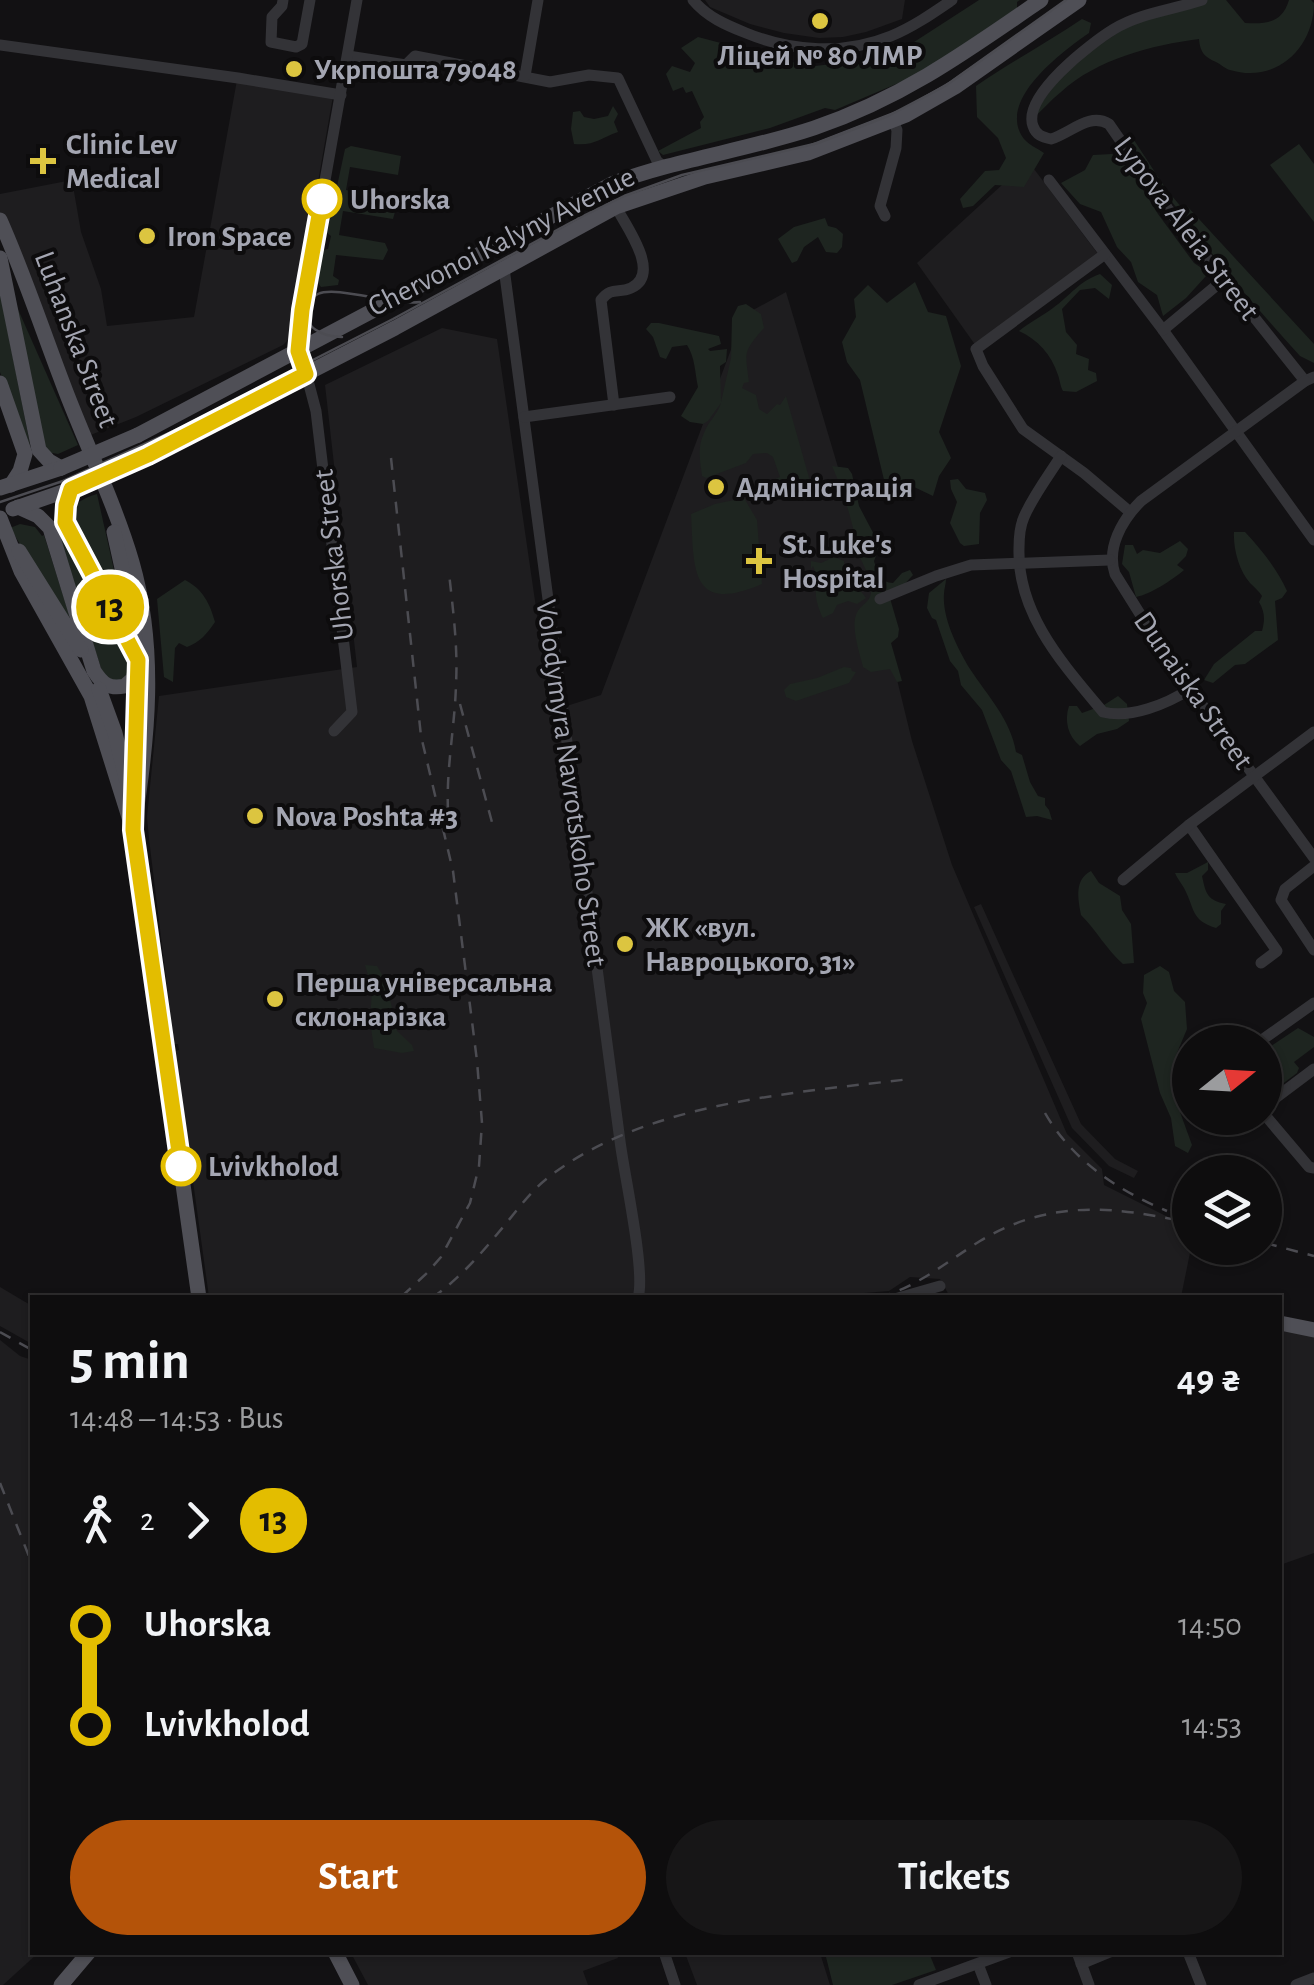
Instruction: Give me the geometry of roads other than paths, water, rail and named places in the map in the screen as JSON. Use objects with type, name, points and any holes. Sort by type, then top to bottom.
[{"type":"main road","name":"Chervonoi Kalyny Avenue","points":[[6,486],[61,468],[138,435],[614,183],[663,166],[790,135],[866,108],[934,73],[1041,0]]},
{"type":"main road","name":"Chervonoi Kalyny Avenue","points":[[0,515],[148,455],[616,207],[670,187],[808,153],[893,121],[955,88],[1078,0]]},
{"type":"main road","points":[[663,166],[670,187]]},
{"type":"main road","name":"Luhanska Street","points":[[0,220],[133,564],[144,616],[148,687],[146,746],[133,830]]},
{"type":"main road","points":[[0,246],[41,348],[62,382]]},
{"type":"main road","points":[[492,247],[504,268]]},
{"type":"main road","points":[[0,258],[32,452],[6,486]]},
{"type":"main road","points":[[298,351],[306,374]]},
{"type":"main road","points":[[0,383],[32,452],[61,468]]},
{"type":"main road","points":[[71,489],[58,525],[94,671],[120,753],[133,830]]},
{"type":"main road","points":[[111,502],[138,660],[133,830]]},
{"type":"main road","points":[[8,539],[28,563],[104,685],[126,686],[138,660],[58,525],[18,507]]},
{"type":"main road","name":"Luhanska Street","points":[[0,515],[21,572],[91,696],[133,830],[199,1295]]},
{"type":"main road","points":[[1282,1323],[1314,1330]]},
{"type":"main road","points":[[61,1985],[87,1955]]},
{"type":"main road","points":[[337,1955],[352,1985]]},
{"type":"street","points":[[283,1],[265,29],[273,43],[299,47],[304,40],[310,0]]},
{"type":"street","points":[[298,351],[357,0]]},
{"type":"street","points":[[525,76],[538,0]]},
{"type":"street","points":[[693,0],[712,18],[756,38],[820,50],[889,38],[952,0]]},
{"type":"street","name":"Lypova Aleia Street","points":[[1202,0],[1114,29],[1067,65],[1039,98],[1032,118],[1034,129],[1051,139],[1090,120],[1110,124],[1223,280],[1309,379]]},
{"type":"street","points":[[0,45],[341,95]]},
{"type":"street","points":[[348,56],[406,65],[414,56],[550,82],[589,75],[618,78],[663,166]]},
{"type":"street","points":[[884,216],[880,206],[898,137],[893,121]]},
{"type":"street","points":[[1049,180],[1314,540]]},
{"type":"street","points":[[614,405],[601,300],[607,293],[637,284],[644,264],[616,207]]},
{"type":"street","points":[[1105,254],[976,349],[1023,429],[1130,512]]},
{"type":"street","name":"Volodymyra Navrotskoho Street","points":[[504,268],[637,1256],[638,1295]]},
{"type":"street","points":[[1162,330],[1223,280]]},
{"type":"street","points":[[302,316],[314,332],[324,337]]},
{"type":"street","name":"Uhorska Street","points":[[306,374],[316,412],[352,712],[334,731]]},
{"type":"street","points":[[880,599],[971,565],[1110,560],[1130,512],[1309,379]]},
{"type":"street","points":[[524,417],[670,396]]},
{"type":"street","points":[[1062,456],[1023,518],[1019,540],[1019,562],[1028,602],[1045,639],[1103,712],[1122,715],[1174,699],[1190,688]]},
{"type":"street","name":"Dunaiska Street","points":[[1110,560],[1136,609],[1314,862]]},
{"type":"street","points":[[1123,880],[1189,825],[1314,732]]},
{"type":"street","points":[[1189,825],[1276,951],[1261,963]]},
{"type":"street","points":[[1314,862],[1285,889],[1282,897],[1282,903],[1314,950]]},
{"type":"street","points":[[1282,1026],[1314,1003]]},
{"type":"street","points":[[1282,1093],[1314,1068]]},
{"type":"street","points":[[1282,1135],[1314,1168]]},
{"type":"street","points":[[908,1295],[940,1286]]},
{"type":"street","points":[[665,1955],[675,1985]]},
{"type":"street","points":[[919,1985],[1000,1955]]},
{"type":"street","points":[[1189,1955],[1201,1985]]},
{"type":"street","points":[[1079,1958],[1089,1985]]},
{"type":"street","points":[[978,1964],[986,1985]]},
{"type":"street","points":[[1296,1985],[1314,1978]]},
{"type":"tram line","points":[[0,502],[63,481],[178,429],[624,196],[682,175],[818,143],[888,116],[945,86],[1066,0]]},
{"type":"tram line","points":[[342,337],[322,333],[311,325],[306,314],[316,295],[338,292],[420,302]]},
{"type":"railway","points":[[391,458],[421,736],[453,871],[482,1123],[479,1166],[470,1203],[441,1257],[403,1295]]},
{"type":"railway","points":[[448,811],[456,670],[449,573]]},
{"type":"railway","points":[[460,704],[493,826]]},
{"type":"railway","points":[[436,1295],[473,1262],[544,1181],[589,1151],[676,1116],[722,1105],[910,1079]]},
{"type":"railway","points":[[1045,1113],[1068,1145],[1097,1172],[1167,1211]]},
{"type":"railway","points":[[888,1295],[1006,1227],[1032,1218],[1057,1212],[1109,1210],[1172,1220]]},
{"type":"railway","points":[[1282,1248],[1314,1256]]},
{"type":"railway","points":[[0,1332],[30,1349]]},
{"type":"railway","points":[[0,1483],[30,1559]]},
{"type":"place","name":"Ліцей № 80 ЛМР","points":[[820,21]]},
{"type":"place","name":"Укрпошта 79048","points":[[294,69]]},
{"type":"place","name":"Clinic Lev Medical","points":[[43,161]]},
{"type":"place","name":"Uhorska","points":[[322,199]]},
{"type":"place","name":"Iron Space","points":[[147,236]]},
{"type":"place","name":"Адміністрація","points":[[716,487]]},
{"type":"place","name":"St. Luke's Hospital","points":[[759,561]]},
{"type":"place","name":"Nova Poshta #3","points":[[255,816]]},
{"type":"place","name":"ЖК «вул. Навроцького, 31»","points":[[625,944]]},
{"type":"place","name":"Перша універсальна склонарізка","points":[[275,999]]},
{"type":"place","name":"Lvivkholod","points":[[181,1166]]}]
